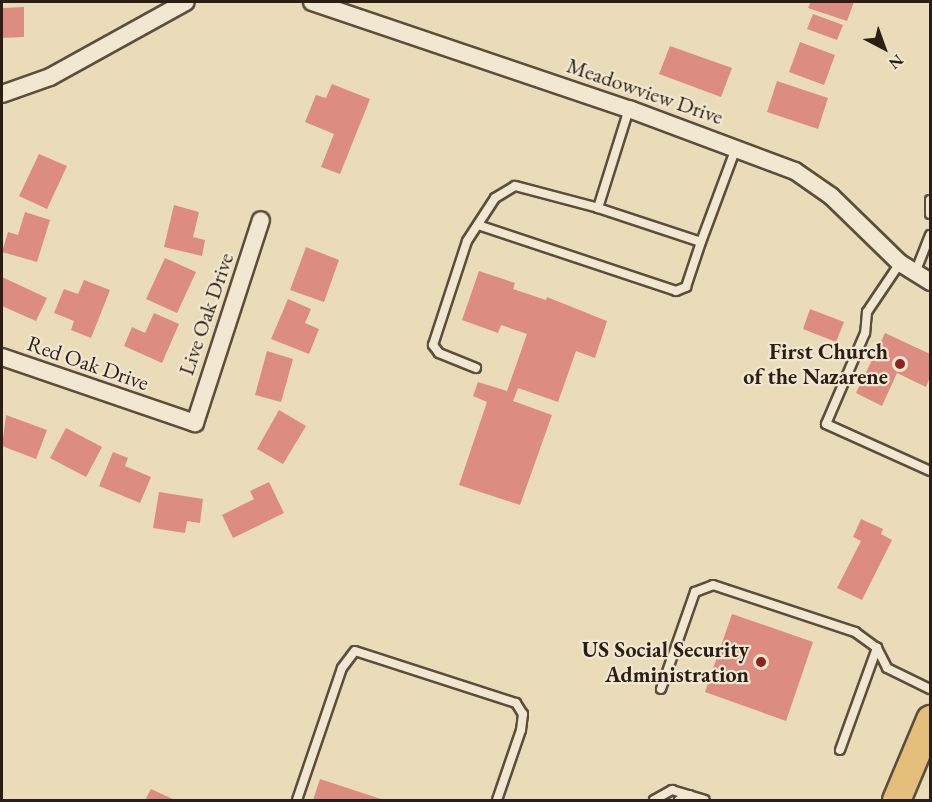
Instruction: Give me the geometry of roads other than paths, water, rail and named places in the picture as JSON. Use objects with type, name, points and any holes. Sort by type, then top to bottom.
[{"type":"main road","points":[[896,801],[930,719]]},
{"type":"street","points":[[2,94],[50,77],[186,2]]},
{"type":"street","name":"Meadowview Drive","points":[[312,2],[629,109],[736,147],[795,171],[831,196],[900,263],[930,282]]},
{"type":"street","name":"Live Oak Drive","points":[[195,423],[261,220]]},
{"type":"street","name":"Red Oak Drive","points":[[2,357],[195,423]]},
{"type":"lane","points":[[598,208],[629,109]]},
{"type":"lane","points":[[478,225],[676,291],[686,287],[736,147]]},
{"type":"lane","points":[[476,368],[440,353],[433,345],[467,241],[495,198],[515,186],[598,208],[701,242]]},
{"type":"lane","points":[[930,200],[930,214]]},
{"type":"lane","points":[[915,273],[930,235]]},
{"type":"lane","points":[[900,263],[867,312],[865,333],[826,424],[930,471]]},
{"type":"lane","points":[[661,689],[695,592],[713,585],[855,632],[877,648],[887,668],[930,689]]},
{"type":"lane","points":[[840,750],[877,648]]},
{"type":"lane","points":[[297,801],[342,668],[355,651],[516,703],[524,714],[521,730],[497,801]]},
{"type":"lane","points":[[654,801],[672,790],[705,801]]},
{"type":"lane","points":[[679,801],[690,795]]},
{"type":"place","name":"First Church of the Nazarene","points":[[900,364]]},
{"type":"place","name":"US Social Security Administration","points":[[761,662]]}]
